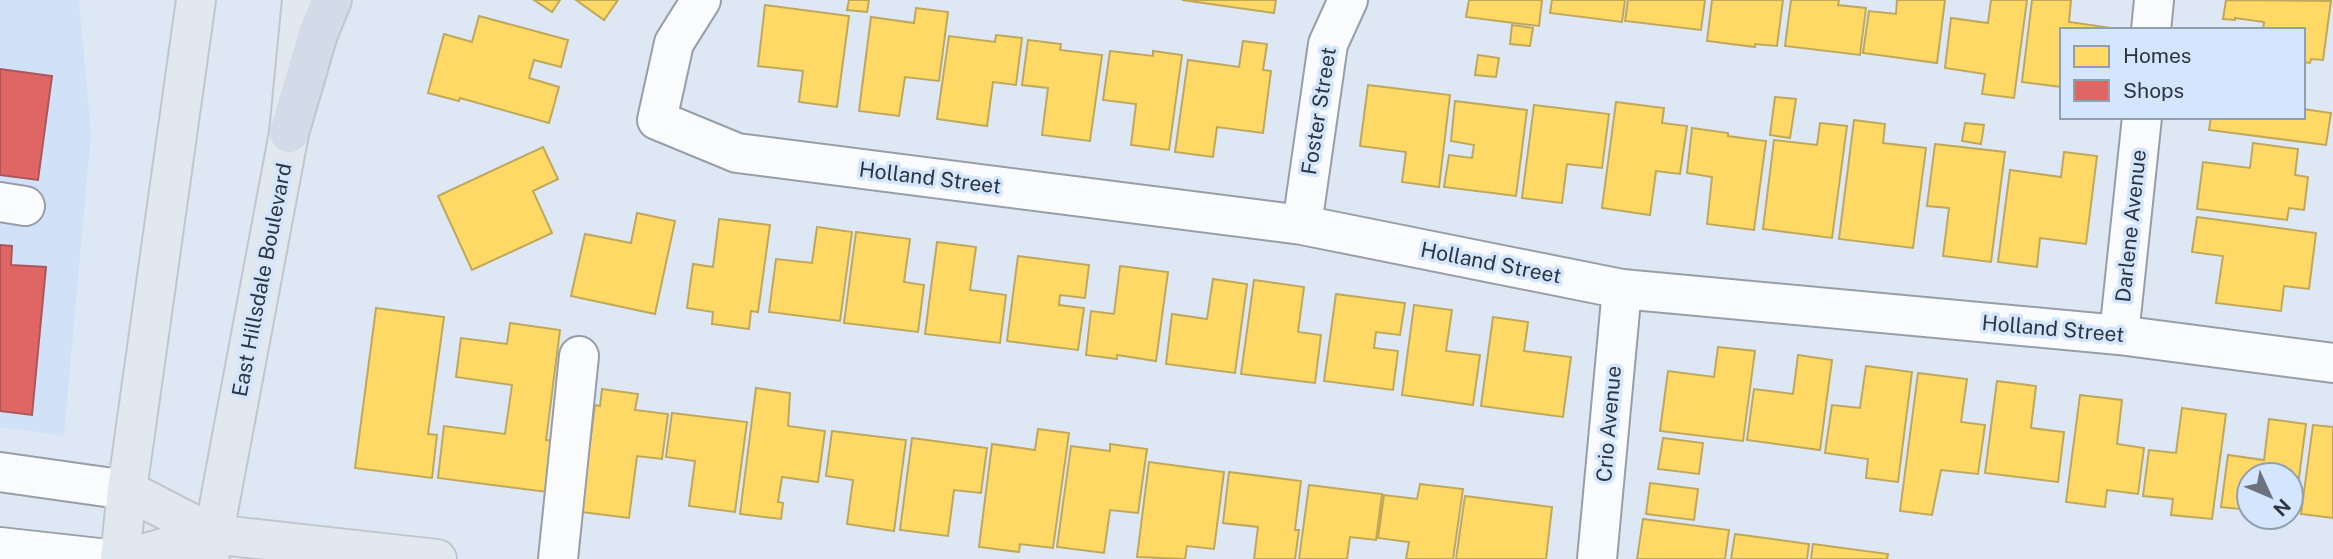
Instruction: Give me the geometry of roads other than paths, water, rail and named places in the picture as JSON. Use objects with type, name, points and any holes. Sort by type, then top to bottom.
[{"type":"highway","points":[[289,133],[318,34],[332,0]]},
{"type":"main road","points":[[196,0],[127,490],[122,559],[210,546],[437,559]]},
{"type":"main road","name":"East Hillsdale Boulevard","points":[[210,546],[233,439],[289,133],[302,0]]},
{"type":"main road","points":[[127,490],[210,546]]},
{"type":"street","name":"Holland Street","points":[[701,0],[674,43],[657,120],[737,153],[1302,225],[1622,289],[2119,335],[2333,363]]},
{"type":"street","name":"Foster Street","points":[[1302,225],[1328,44],[1348,0]]},
{"type":"street","points":[[2151,28],[2154,0]]},
{"type":"street","name":"Darlene Avenue","points":[[2119,335],[2142,119]]},
{"type":"street","name":"Crio Avenue","points":[[1597,559],[1622,289]]},
{"type":"street","points":[[558,559],[579,356]]},
{"type":"street","points":[[0,472],[127,490]]},
{"type":"street","points":[[0,547],[108,559]]}]
